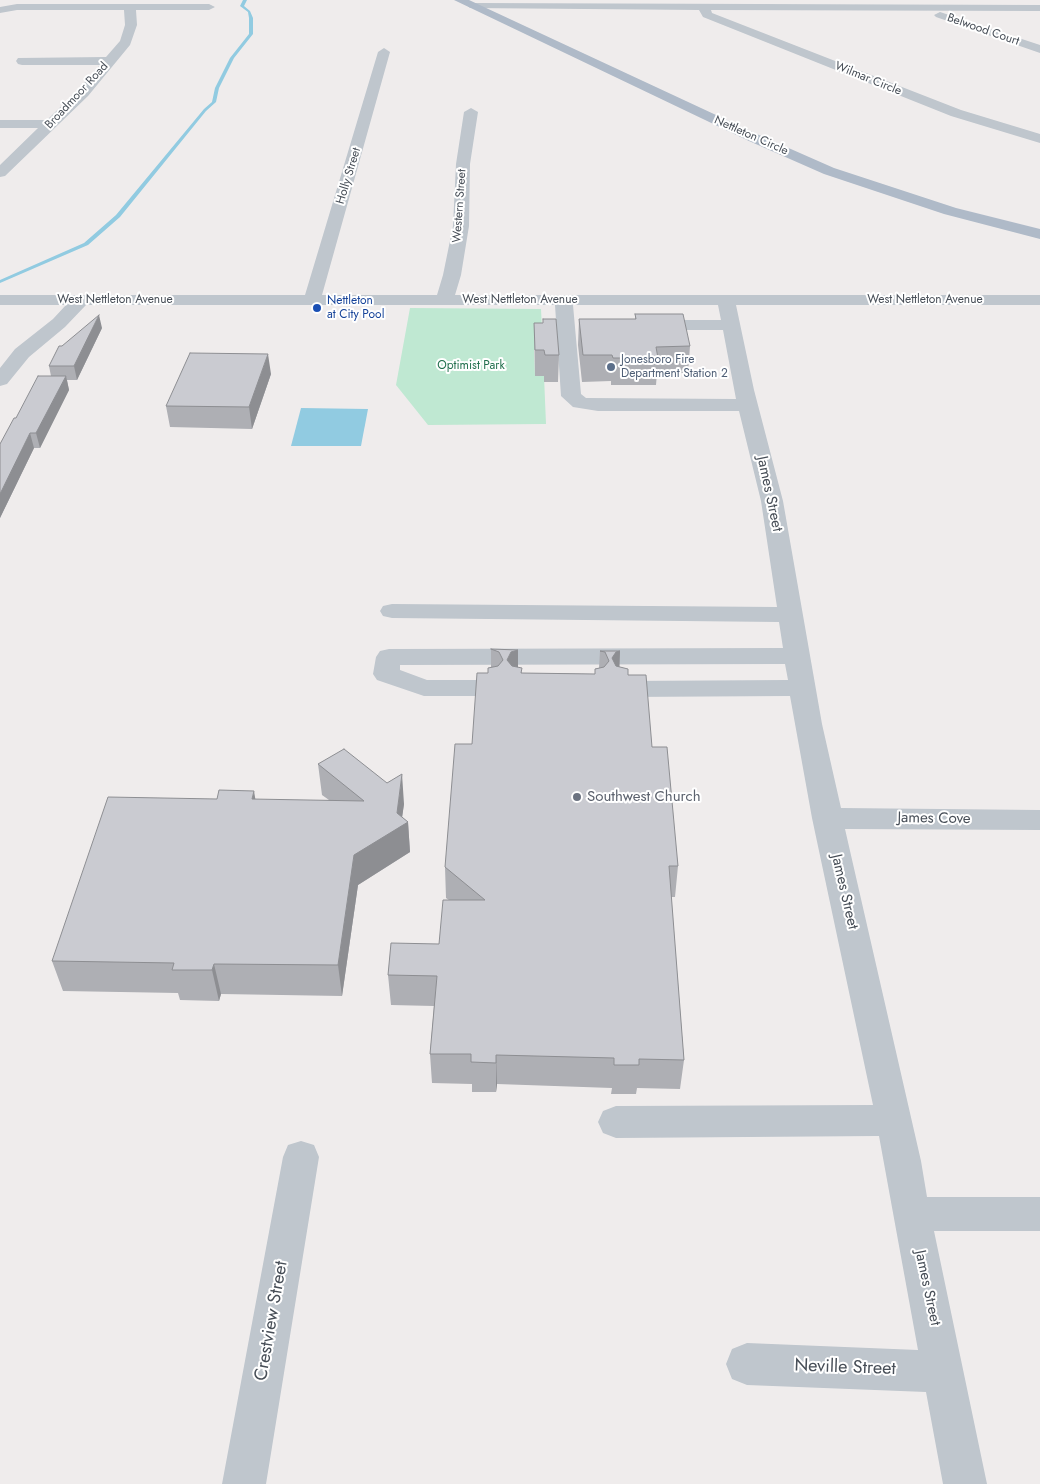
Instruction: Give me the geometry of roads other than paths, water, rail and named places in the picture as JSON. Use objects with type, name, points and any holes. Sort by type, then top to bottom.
[{"type":"main road","name":"Nettleton Circle","points":[[460,0],[754,138],[829,171],[950,212],[1040,234]]},
{"type":"street","points":[[474,6],[497,6],[523,2],[701,5],[923,5],[1040,8]]},
{"type":"street","points":[[0,10],[17,7],[134,5],[209,7]]},
{"type":"street","name":"Broadmoor Road","points":[[0,173],[83,94],[110,61],[128,38],[134,5]]},
{"type":"street","name":"Wilmar Circle","points":[[701,5],[707,15],[956,113],[1040,139]]},
{"type":"street","name":"Belwood Court","points":[[923,5],[933,13],[1040,49]]},
{"type":"street","name":"Holly Street","points":[[312,300],[384,52]]},
{"type":"street","points":[[22,61],[110,61]]},
{"type":"street","name":"Western Street","points":[[444,300],[452,275],[461,226],[463,164],[471,112]]},
{"type":"street","points":[[0,124],[52,124]]},
{"type":"street","name":"West Nettleton Avenue","points":[[1,300],[564,300],[729,312],[1040,300]]},
{"type":"street","points":[[0,380],[22,352],[59,322],[81,300]]},
{"type":"street","points":[[564,300],[576,324],[571,396],[580,403],[598,405],[748,404]]},
{"type":"street","points":[[634,324],[729,312]]},
{"type":"street","name":"James Street","points":[[729,312],[748,404],[772,501],[802,688],[827,818],[894,1120],[965,1484]]},
{"type":"street","points":[[392,611],[790,615]]},
{"type":"street","points":[[561,656],[562,613]]},
{"type":"street","points":[[489,688],[424,688],[386,674],[389,657],[797,656]]},
{"type":"street","points":[[625,689],[802,688]]},
{"type":"street","name":"James Cove","points":[[827,818],[1040,820]]},
{"type":"street","points":[[616,1122],[894,1120]]},
{"type":"street","name":"Crestview Street","points":[[244,1484],[301,1157]]},
{"type":"street","points":[[911,1214],[1040,1214]]},
{"type":"street","name":"Neville Street","points":[[746,1364],[944,1372]]},
{"type":"water","points":[[301,408],[368,409],[361,446],[291,446]]},
{"type":"waterway","points":[[0,282],[86,244],[118,216],[205,110],[214,102],[217,88],[232,58],[251,34],[251,18],[249,12],[242,6],[245,0]]},
{"type":"place","name":"Nettleton at City Pool","points":[[317,308]]},
{"type":"place","name":"Jonesboro Fire Department Station 2","points":[[611,367]]},
{"type":"place","name":"Southwest Church","points":[[577,797]]},
{"type":"park label","name":"Optimist Park","points":[[471,366]]}]
